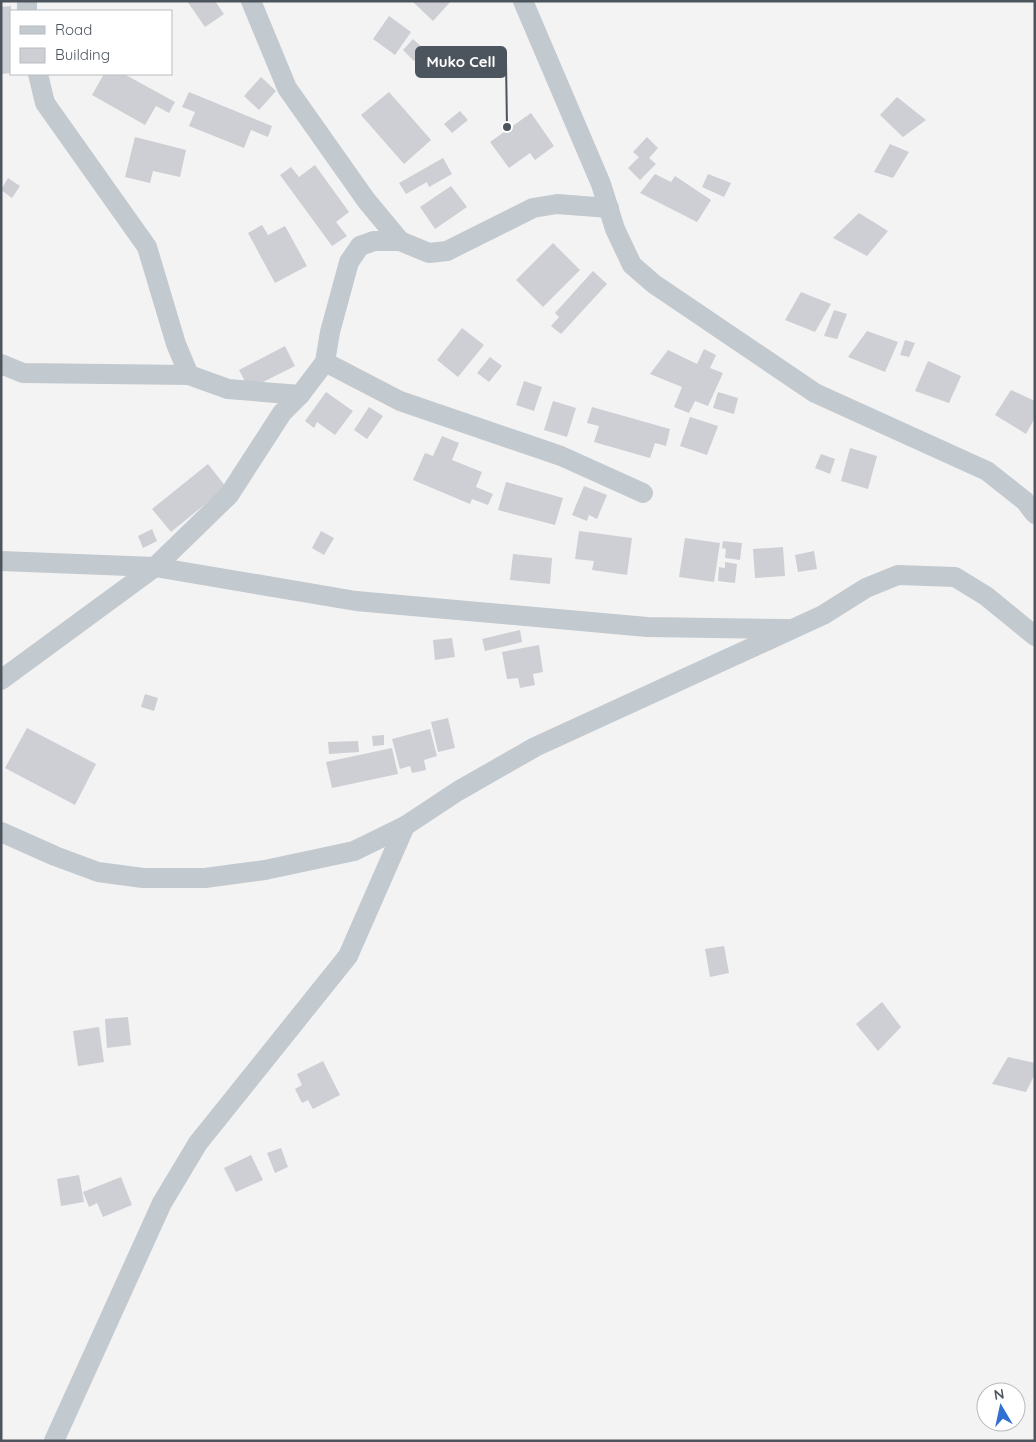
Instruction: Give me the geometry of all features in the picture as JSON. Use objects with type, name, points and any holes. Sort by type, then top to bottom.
[{"type":"street","points":[[251,1],[287,88],[366,200],[400,241]]},
{"type":"street","points":[[523,1],[601,184],[615,229],[632,265],[654,284],[815,393],[987,471],[1025,501],[1035,514]]},
{"type":"street","points":[[38,75],[45,103],[147,247],[176,344],[189,375]]},
{"type":"street","points":[[1,680],[155,567],[229,495],[282,413],[300,395],[326,362],[330,332],[350,262],[360,246],[374,241],[400,241],[429,253],[447,251],[533,208],[558,204],[609,208]]},
{"type":"street","points":[[326,362],[400,401],[561,456],[643,494]]},
{"type":"street","points":[[1,364],[23,373],[189,375],[228,389],[300,395]]},
{"type":"street","points":[[1,561],[155,567],[356,601],[647,627],[793,630]]},
{"type":"street","points":[[1,832],[55,856],[98,872],[143,878],[206,878],[265,870],[354,851],[405,826],[458,791],[535,747],[793,630],[823,615],[866,588],[898,575],[955,577],[986,596],[1035,636]]},
{"type":"street","points":[[54,1441],[162,1202],[198,1143],[348,956],[405,826]]},
{"type":"building","points":[[187,1],[215,1],[224,14],[205,27]]},
{"type":"building","points":[[412,1],[451,1],[433,21]]},
{"type":"building","points":[[11,6],[10,73],[1,74],[1,7]]},
{"type":"building","points":[[389,16],[411,32],[395,55],[373,39]]},
{"type":"building","points":[[413,39],[425,50],[414,61],[403,50]]},
{"type":"building","points":[[103,75],[126,75],[175,102],[169,113],[156,106],[145,125],[92,95]]},
{"type":"building","points":[[261,77],[276,91],[259,110],[244,96]]},
{"type":"building","points":[[189,92],[272,126],[268,137],[251,130],[244,148],[189,126],[195,112],[182,107]]},
{"type":"building","points":[[389,92],[431,140],[404,164],[361,115]]},
{"type":"building","points":[[897,97],[926,120],[903,137],[880,115]]},
{"type":"building","points":[[460,111],[468,120],[452,133],[444,124]]},
{"type":"building","points":[[531,113],[554,146],[535,160],[530,153],[509,168],[490,142]]},
{"type":"building","points":[[135,137],[186,150],[180,177],[153,171],[150,183],[125,177]]},
{"type":"building","points":[[647,137],[658,148],[649,158],[656,164],[640,180],[628,168],[639,157],[633,152]]},
{"type":"building","points":[[890,144],[909,152],[893,178],[874,172]]},
{"type":"building","points":[[443,158],[452,174],[429,187],[427,182],[406,194],[399,183]]},
{"type":"building","points":[[315,165],[349,212],[336,222],[347,236],[332,246],[280,175],[291,167],[299,177]]},
{"type":"building","points":[[655,174],[671,182],[675,176],[711,200],[697,222],[640,193]]},
{"type":"building","points":[[708,174],[731,183],[724,197],[702,187]]},
{"type":"building","points":[[8,178],[20,186],[12,198],[1,190]]},
{"type":"building","points":[[451,186],[467,207],[435,229],[420,207]]},
{"type":"building","points":[[859,213],[888,231],[867,256],[833,238]]},
{"type":"building","points":[[262,225],[268,235],[285,226],[307,266],[275,283],[248,233]]},
{"type":"building","points":[[553,243],[580,270],[543,307],[516,280]]},
{"type":"building","points":[[593,271],[607,284],[561,334],[551,326],[559,317],[555,313]]},
{"type":"building","points":[[801,292],[831,304],[815,332],[785,320]]},
{"type":"building","points":[[834,310],[847,314],[837,339],[824,336]]},
{"type":"building","points":[[462,328],[484,345],[458,377],[437,360]]},
{"type":"building","points":[[867,331],[898,342],[885,372],[848,357]]},
{"type":"building","points":[[905,340],[915,343],[909,357],[900,355]]},
{"type":"building","points":[[285,346],[295,366],[249,389],[239,370]]},
{"type":"building","points":[[704,349],[716,355],[710,368],[723,373],[708,406],[695,401],[689,413],[674,407],[682,387],[650,374],[668,350],[697,364]]},
{"type":"building","points":[[490,357],[502,366],[489,382],[477,373]]},
{"type":"building","points":[[928,361],[961,376],[949,403],[915,391]]},
{"type":"building","points":[[524,381],[542,387],[534,411],[516,405]]},
{"type":"building","points":[[1011,390],[1035,401],[1035,418],[1026,434],[995,415]]},
{"type":"building","points":[[326,392],[353,411],[335,435],[317,422],[314,428],[305,421]]},
{"type":"building","points":[[718,392],[738,398],[734,414],[713,408]]},
{"type":"building","points":[[553,401],[576,408],[567,437],[544,430]]},
{"type":"building","points":[[369,407],[383,416],[367,439],[354,430]]},
{"type":"building","points":[[592,407],[670,429],[666,446],[655,443],[650,458],[594,442],[599,426],[587,423]]},
{"type":"building","points":[[690,417],[718,426],[707,455],[680,446]]},
{"type":"building","points":[[442,436],[459,443],[452,460],[482,472],[476,487],[493,494],[488,505],[472,499],[470,504],[413,480],[425,453],[433,456]]},
{"type":"building","points":[[850,448],[877,456],[868,489],[841,481]]},
{"type":"building","points":[[821,454],[835,459],[830,474],[815,468]]},
{"type":"building","points":[[208,464],[226,487],[171,532],[152,509]]},
{"type":"building","points":[[506,482],[563,498],[555,525],[498,510]]},
{"type":"building","points":[[584,486],[607,495],[597,519],[589,515],[587,521],[572,515]]},
{"type":"building","points":[[152,529],[157,541],[143,548],[138,536]]},
{"type":"building","points":[[321,531],[334,538],[324,555],[312,548]]},
{"type":"building","points":[[579,531],[632,538],[627,575],[592,570],[594,561],[575,559]]},
{"type":"building","points":[[685,538],[720,543],[714,582],[679,577]]},
{"type":"building","points":[[723,541],[742,543],[740,560],[725,558],[726,549],[722,548]]},
{"type":"building","points":[[783,547],[785,576],[755,578],[753,549]]},
{"type":"building","points":[[814,551],[817,569],[798,572],[795,555]]},
{"type":"building","points":[[513,554],[552,558],[550,584],[510,580]]},
{"type":"building","points":[[725,562],[737,564],[735,583],[718,581],[719,567],[725,568]]},
{"type":"building","points":[[520,630],[522,642],[485,651],[482,639]]},
{"type":"building","points":[[452,638],[455,657],[435,660],[433,640]]},
{"type":"building","points":[[539,645],[543,672],[533,674],[535,685],[520,688],[518,678],[507,679],[502,652]]},
{"type":"building","points":[[145,694],[158,698],[154,711],[141,707]]},
{"type":"building","points":[[448,718],[455,748],[438,752],[431,722]]},
{"type":"building","points":[[27,728],[96,764],[75,805],[5,768]]},
{"type":"building","points":[[430,729],[437,756],[424,760],[426,770],[412,773],[410,766],[400,769],[392,739]]},
{"type":"building","points":[[384,735],[384,745],[373,746],[372,736]]},
{"type":"building","points":[[358,741],[359,752],[329,754],[328,742]]},
{"type":"building","points":[[392,748],[398,774],[332,788],[326,762]]},
{"type":"building","points":[[724,946],[729,973],[710,977],[705,949]]},
{"type":"building","points":[[882,1002],[901,1027],[878,1051],[856,1024]]},
{"type":"building","points":[[128,1017],[131,1045],[107,1048],[105,1019]]},
{"type":"building","points":[[99,1027],[104,1062],[78,1066],[73,1031]]},
{"type":"building","points":[[1008,1057],[1035,1063],[1035,1074],[1026,1092],[992,1084]]},
{"type":"building","points":[[323,1061],[340,1095],[313,1109],[308,1100],[302,1103],[295,1089],[302,1085],[297,1074]]},
{"type":"building","points":[[281,1148],[288,1167],[275,1173],[267,1153]]},
{"type":"building","points":[[251,1155],[263,1180],[236,1192],[224,1168]]},
{"type":"building","points":[[79,1175],[84,1202],[61,1206],[57,1179]]},
{"type":"building","points":[[121,1177],[132,1205],[103,1217],[97,1203],[89,1207],[83,1192]]},
{"type":"place","name":"Muko Cell","points":[[507,127]]}]
